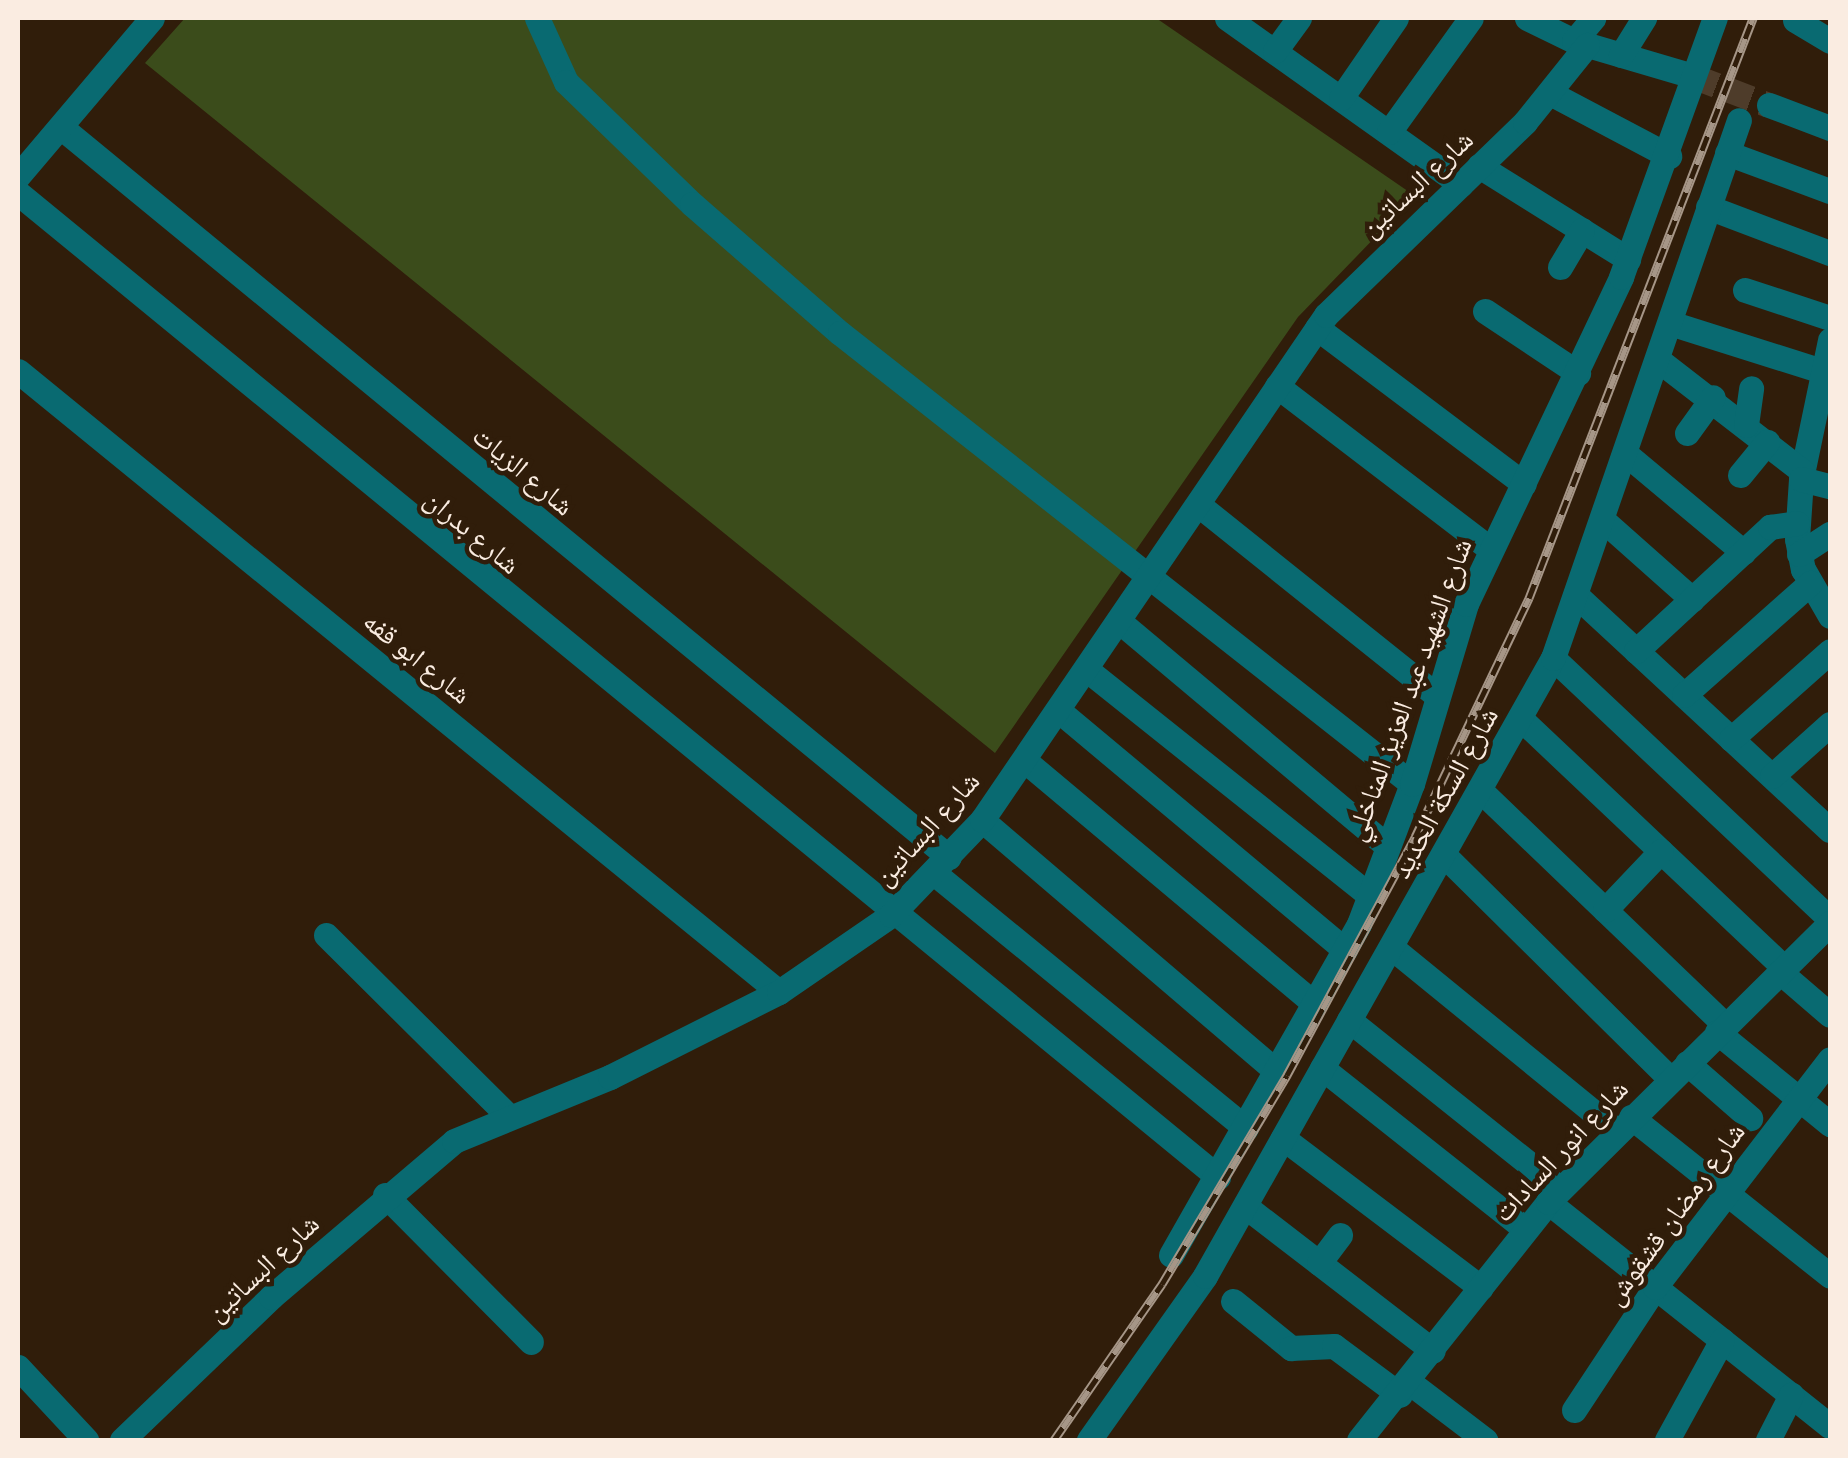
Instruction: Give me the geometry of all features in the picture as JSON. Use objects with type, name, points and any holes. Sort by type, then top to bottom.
[{"type":"street","points":[[18,176],[152,18]]},
{"type":"street","points":[[537,18],[566,82],[612,134],[840,333],[1412,784]]},
{"type":"street","points":[[1227,18],[1389,132],[1582,230],[1628,260]]},
{"type":"street","points":[[1275,52],[1298,18]]},
{"type":"street","points":[[1341,98],[1396,18]]},
{"type":"street","points":[[1389,132],[1471,18]]},
{"type":"street","points":[[1527,18],[1581,43],[1693,76]]},
{"type":"street","name":"شارع البساتين","points":[[122,1440],[386,1196],[454,1141],[507,1115],[610,1077],[779,992],[891,915],[982,820],[1152,577],[1317,328],[1550,93],[1593,18]]},
{"type":"street","points":[[1621,55],[1644,18]]},
{"type":"street","name":"شارع الشهيد عبد العزيز المناخلي","points":[[1171,1255],[1346,950],[1412,784],[1436,696],[1490,549],[1578,372],[1628,260],[1670,156],[1715,18]]},
{"type":"street","points":[[1795,20],[1830,40]]},
{"type":"street","points":[[1550,93],[1670,156]]},
{"type":"street","points":[[1769,105],[1830,128]]},
{"type":"street","name":"شارع السكة الحديد","points":[[1089,1440],[1184,1310],[1482,792],[1552,658],[1578,597],[1740,120]]},
{"type":"street","name":"شارع الزيات","points":[[62,128],[942,865],[1246,1128]]},
{"type":"street","points":[[1728,153],[1830,190]]},
{"type":"street","name":"شارع بدران","points":[[18,193],[891,915],[1218,1177]]},
{"type":"street","points":[[1708,208],[1830,252]]},
{"type":"street","points":[[1560,267],[1582,230]]},
{"type":"street","points":[[1745,290],[1830,318]]},
{"type":"street","points":[[1486,311],[1578,372]]},
{"type":"street","points":[[1670,323],[1827,359],[1821,424],[1802,475],[1798,523],[1798,554],[1824,601],[1684,695]]},
{"type":"street","points":[[1317,328],[1524,484]]},
{"type":"street","points":[[1658,358],[1713,397],[1802,475],[1830,486]]},
{"type":"street","name":"شارع ابو قفه","points":[[18,371],[779,992]]},
{"type":"street","points":[[1277,386],[1490,549]]},
{"type":"street","points":[[1746,425],[1751,388]]},
{"type":"street","points":[[1687,433],[1713,397]]},
{"type":"street","points":[[1740,475],[1767,442]]},
{"type":"street","points":[[1626,454],[1743,552]]},
{"type":"street","points":[[1200,506],[1436,696]]},
{"type":"street","points":[[1604,522],[1692,600]]},
{"type":"street","points":[[1636,651],[1774,525],[1798,523]]},
{"type":"street","points":[[1798,554],[1830,534]]},
{"type":"street","points":[[1578,597],[1772,776],[1827,821]]},
{"type":"street","points":[[1120,622],[1386,844]]},
{"type":"street","points":[[1731,739],[1830,652]]},
{"type":"street","points":[[1552,658],[1830,924]]},
{"type":"street","points":[[1086,669],[1368,894]]},
{"type":"street","points":[[1058,710],[1346,950]]},
{"type":"street","points":[[1522,718],[1830,1015]]},
{"type":"street","points":[[1772,776],[1830,724]]},
{"type":"street","points":[[1024,760],[1315,1004]]},
{"type":"street","points":[[1482,792],[1606,910],[1721,1029],[1830,1124]]},
{"type":"street","points":[[982,820],[1276,1071]]},
{"type":"street","points":[[1606,910],[1661,851]]},
{"type":"street","points":[[1445,856],[1678,1071],[1750,1118]]},
{"type":"street","name":"شارع انور السادات","points":[[1359,1440],[1405,1388],[1554,1196],[1830,924]]},
{"type":"street","points":[[326,935],[507,1115]]},
{"type":"street","points":[[1392,947],[1624,1124],[1725,1193],[1830,1276]]},
{"type":"street","points":[[1349,1020],[1654,1287],[1830,1426]]},
{"type":"street","name":"شارع رمضان قشقوش","points":[[1574,1410],[1654,1287],[1830,1059]]},
{"type":"street","points":[[1322,1068],[1526,1229]]},
{"type":"street","points":[[1284,1138],[1481,1288]]},
{"type":"street","points":[[386,1196],[531,1342]]},
{"type":"street","points":[[1245,1206],[1433,1351]]},
{"type":"street","points":[[1318,1263],[1340,1234]]},
{"type":"street","points":[[1233,1300],[1290,1348],[1334,1346],[1484,1440]]},
{"type":"street","points":[[1667,1440],[1722,1340]]},
{"type":"street","points":[[18,1367],[86,1440]]},
{"type":"street","points":[[1768,1440],[1792,1396]]},
{"type":"green space","points":[[185,18],[1156,18],[1415,196],[1298,317],[995,753],[145,63]]},
{"type":"tunnel","points":[[1693,76],[1769,105]]},
{"type":"railway","points":[[1054,1440],[1162,1284],[1287,1075],[1415,837],[1529,598],[1753,18]]}]
